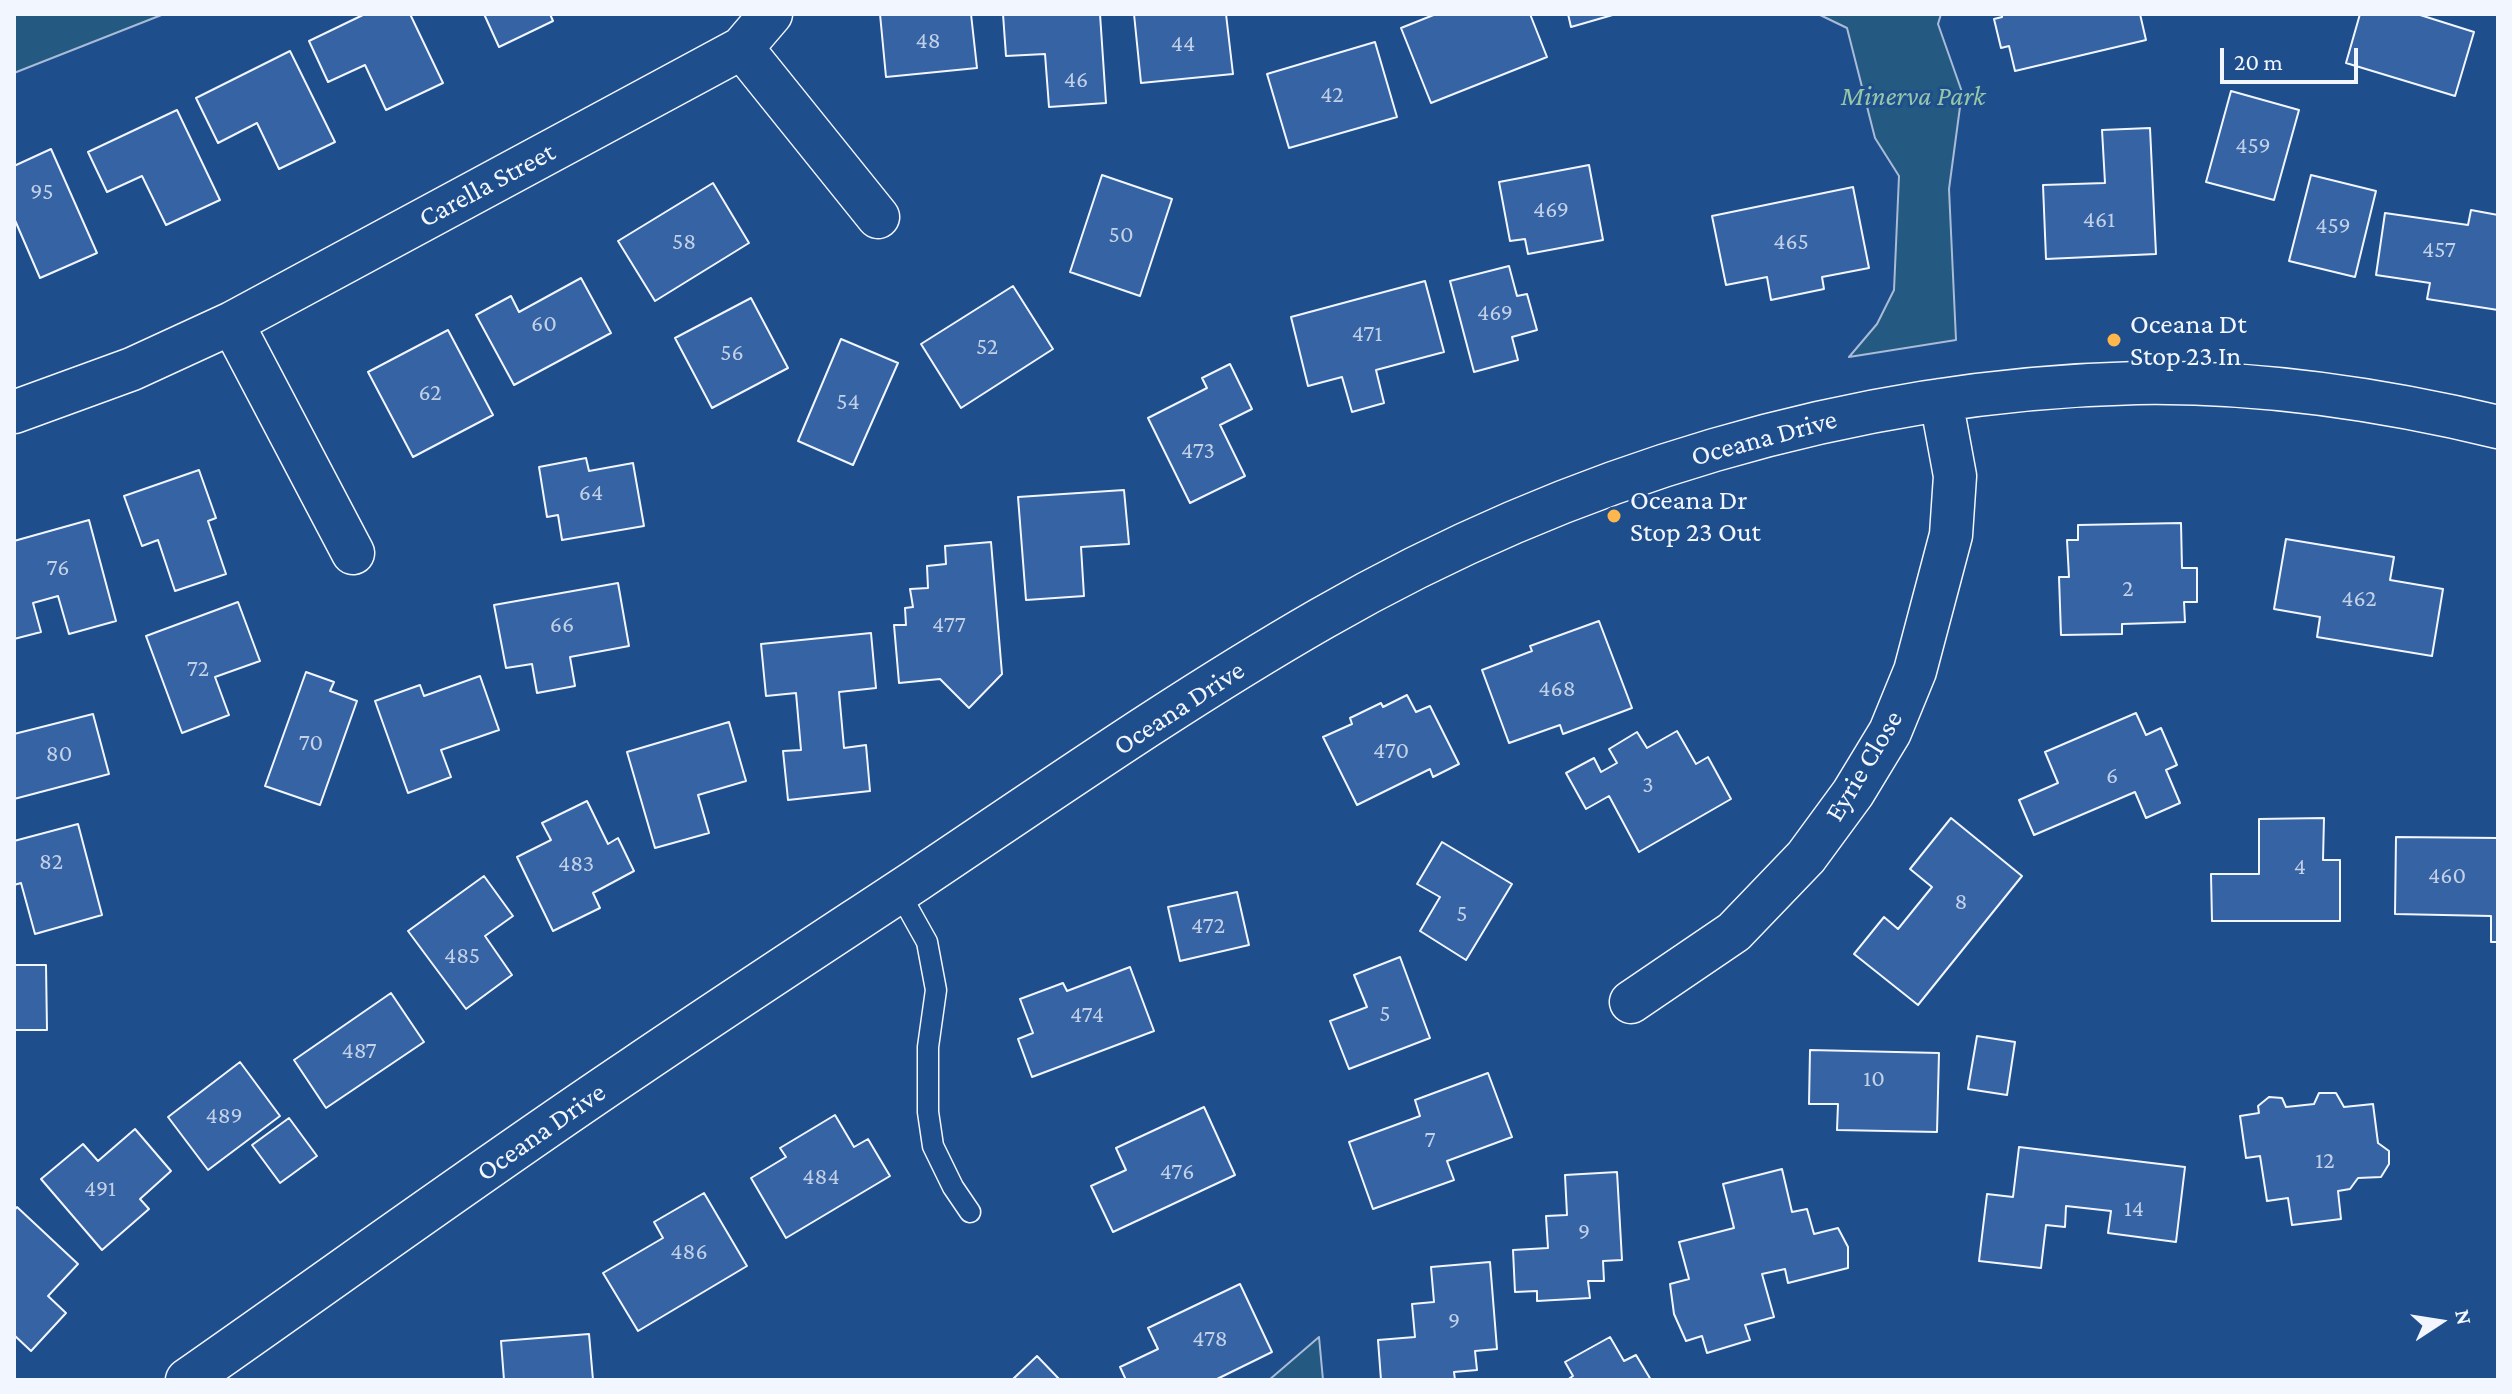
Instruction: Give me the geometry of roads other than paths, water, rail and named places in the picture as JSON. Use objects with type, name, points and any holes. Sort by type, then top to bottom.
[{"type":"street","name":"Carella Street","points":[[14,412],[132,369],[232,323],[742,48],[771,14]]},
{"type":"street","points":[[742,48],[878,217]]},
{"type":"street","points":[[232,323],[353,553]]},
{"type":"street","name":"Oceana Drive","points":[[187,1380],[630,1070],[1191,698],[1326,616],[1469,543],[1544,509],[1634,473],[1784,431],[1941,400],[2058,387],[2143,383],[2236,386],[2410,407],[2498,427]]},
{"type":"street","name":"Eyrie Close","points":[[1631,1002],[1734,932],[1806,857],[1853,793],[1890,732],[1915,671],[1951,535],[1955,476],[1941,400]]},
{"type":"lane","points":[[899,892],[927,942],[936,990],[928,1047],[928,1112],[933,1146],[953,1187],[970,1212]]},
{"type":"place","name":"Oceana Dt Stop 23 In","points":[[2114,340]]},
{"type":"place","name":"Oceana Dr Stop 23 Out","points":[[1614,516]]},
{"type":"park label","name":"Minerva Park","points":[[1913,96]]}]
